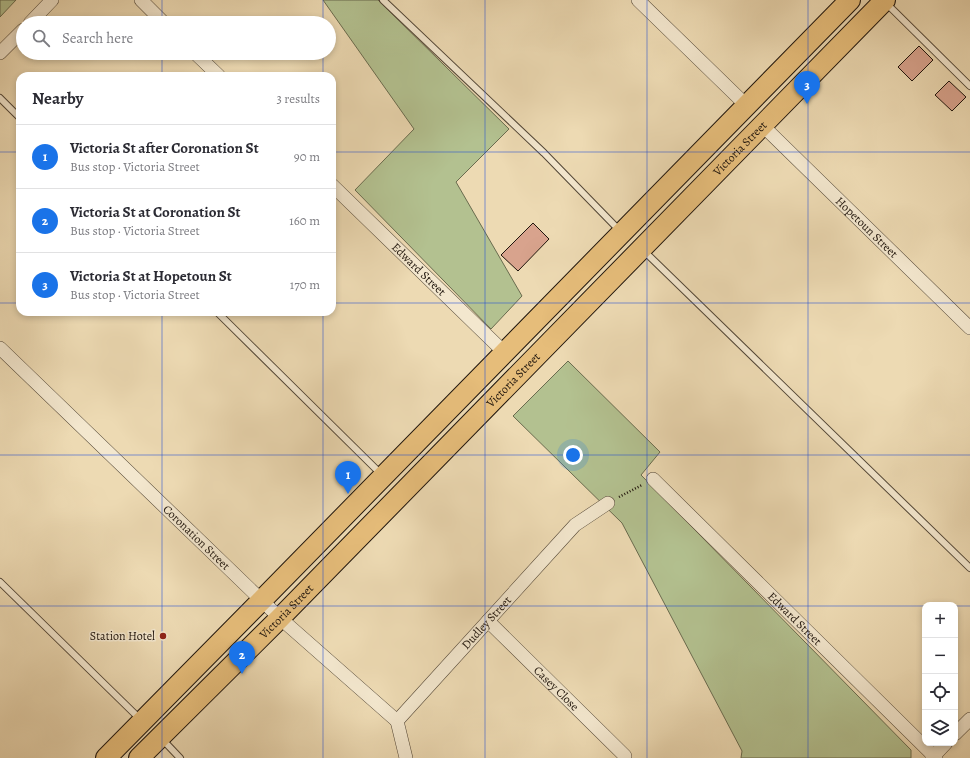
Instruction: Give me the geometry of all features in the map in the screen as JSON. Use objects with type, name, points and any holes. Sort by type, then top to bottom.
[{"type":"main road","name":"Victoria Street","points":[[106,758],[850,0]]},
{"type":"main road","name":"Victoria Street","points":[[138,758],[280,618],[885,1]]},
{"type":"street","points":[[37,16],[52,0]]},
{"type":"street","points":[[141,0],[157,16]]},
{"type":"street","points":[[638,0],[747,106]]},
{"type":"street","points":[[0,53],[16,37]]},
{"type":"street","points":[[202,60],[215,72]]},
{"type":"street","name":"Hopetoun Street","points":[[763,126],[970,328]]},
{"type":"street","name":"Edward Street","points":[[336,189],[505,353]]},
{"type":"street","name":"Coronation Street","points":[[0,348],[280,618],[397,721]]},
{"type":"street","name":"Edward Street","points":[[653,479],[934,757]]},
{"type":"street","name":"Dudley Street","points":[[397,721],[576,525],[608,503]]},
{"type":"street","name":"Casey Close","points":[[488,621],[625,756]]},
{"type":"street","points":[[958,731],[970,719]]},
{"type":"street","points":[[397,721],[406,758]]},
{"type":"street","points":[[934,757],[943,746]]},
{"type":"lane","points":[[383,0],[544,153],[622,233]]},
{"type":"lane","points":[[885,1],[970,86]]},
{"type":"lane","points":[[0,98],[16,114]]},
{"type":"lane","points":[[642,249],[970,568]]},
{"type":"lane","points":[[221,316],[384,476]]},
{"type":"lane","points":[[0,582],[142,722]]},
{"type":"lane","points":[[160,737],[180,758]]},
{"type":"path","points":[[608,503],[653,479]]},
{"type":"green space","points":[[0,0],[16,0],[0,17]]},
{"type":"green space","points":[[323,0],[378,0],[509,129],[456,182],[522,296],[491,329],[355,190],[414,129],[336,18],[336,16],[334,16]]},
{"type":"green space","points":[[568,361],[660,452],[641,475],[911,750],[911,758],[741,758],[742,751],[622,523],[513,416]]},
{"type":"building","points":[[919,46],[933,60],[912,81],[898,67]]},
{"type":"building","points":[[949,81],[966,97],[952,111],[935,95]]},
{"type":"building","points":[[533,223],[549,239],[518,271],[501,255]]},
{"type":"place","name":"Victoria St at Hopetoun St","points":[[807,104]]},
{"type":"place","name":"Victoria St after Coronation St","points":[[348,494]]},
{"type":"place","name":"Station Hotel","points":[[163,636]]},
{"type":"place","name":"Victoria St at Coronation St","points":[[242,674]]}]
